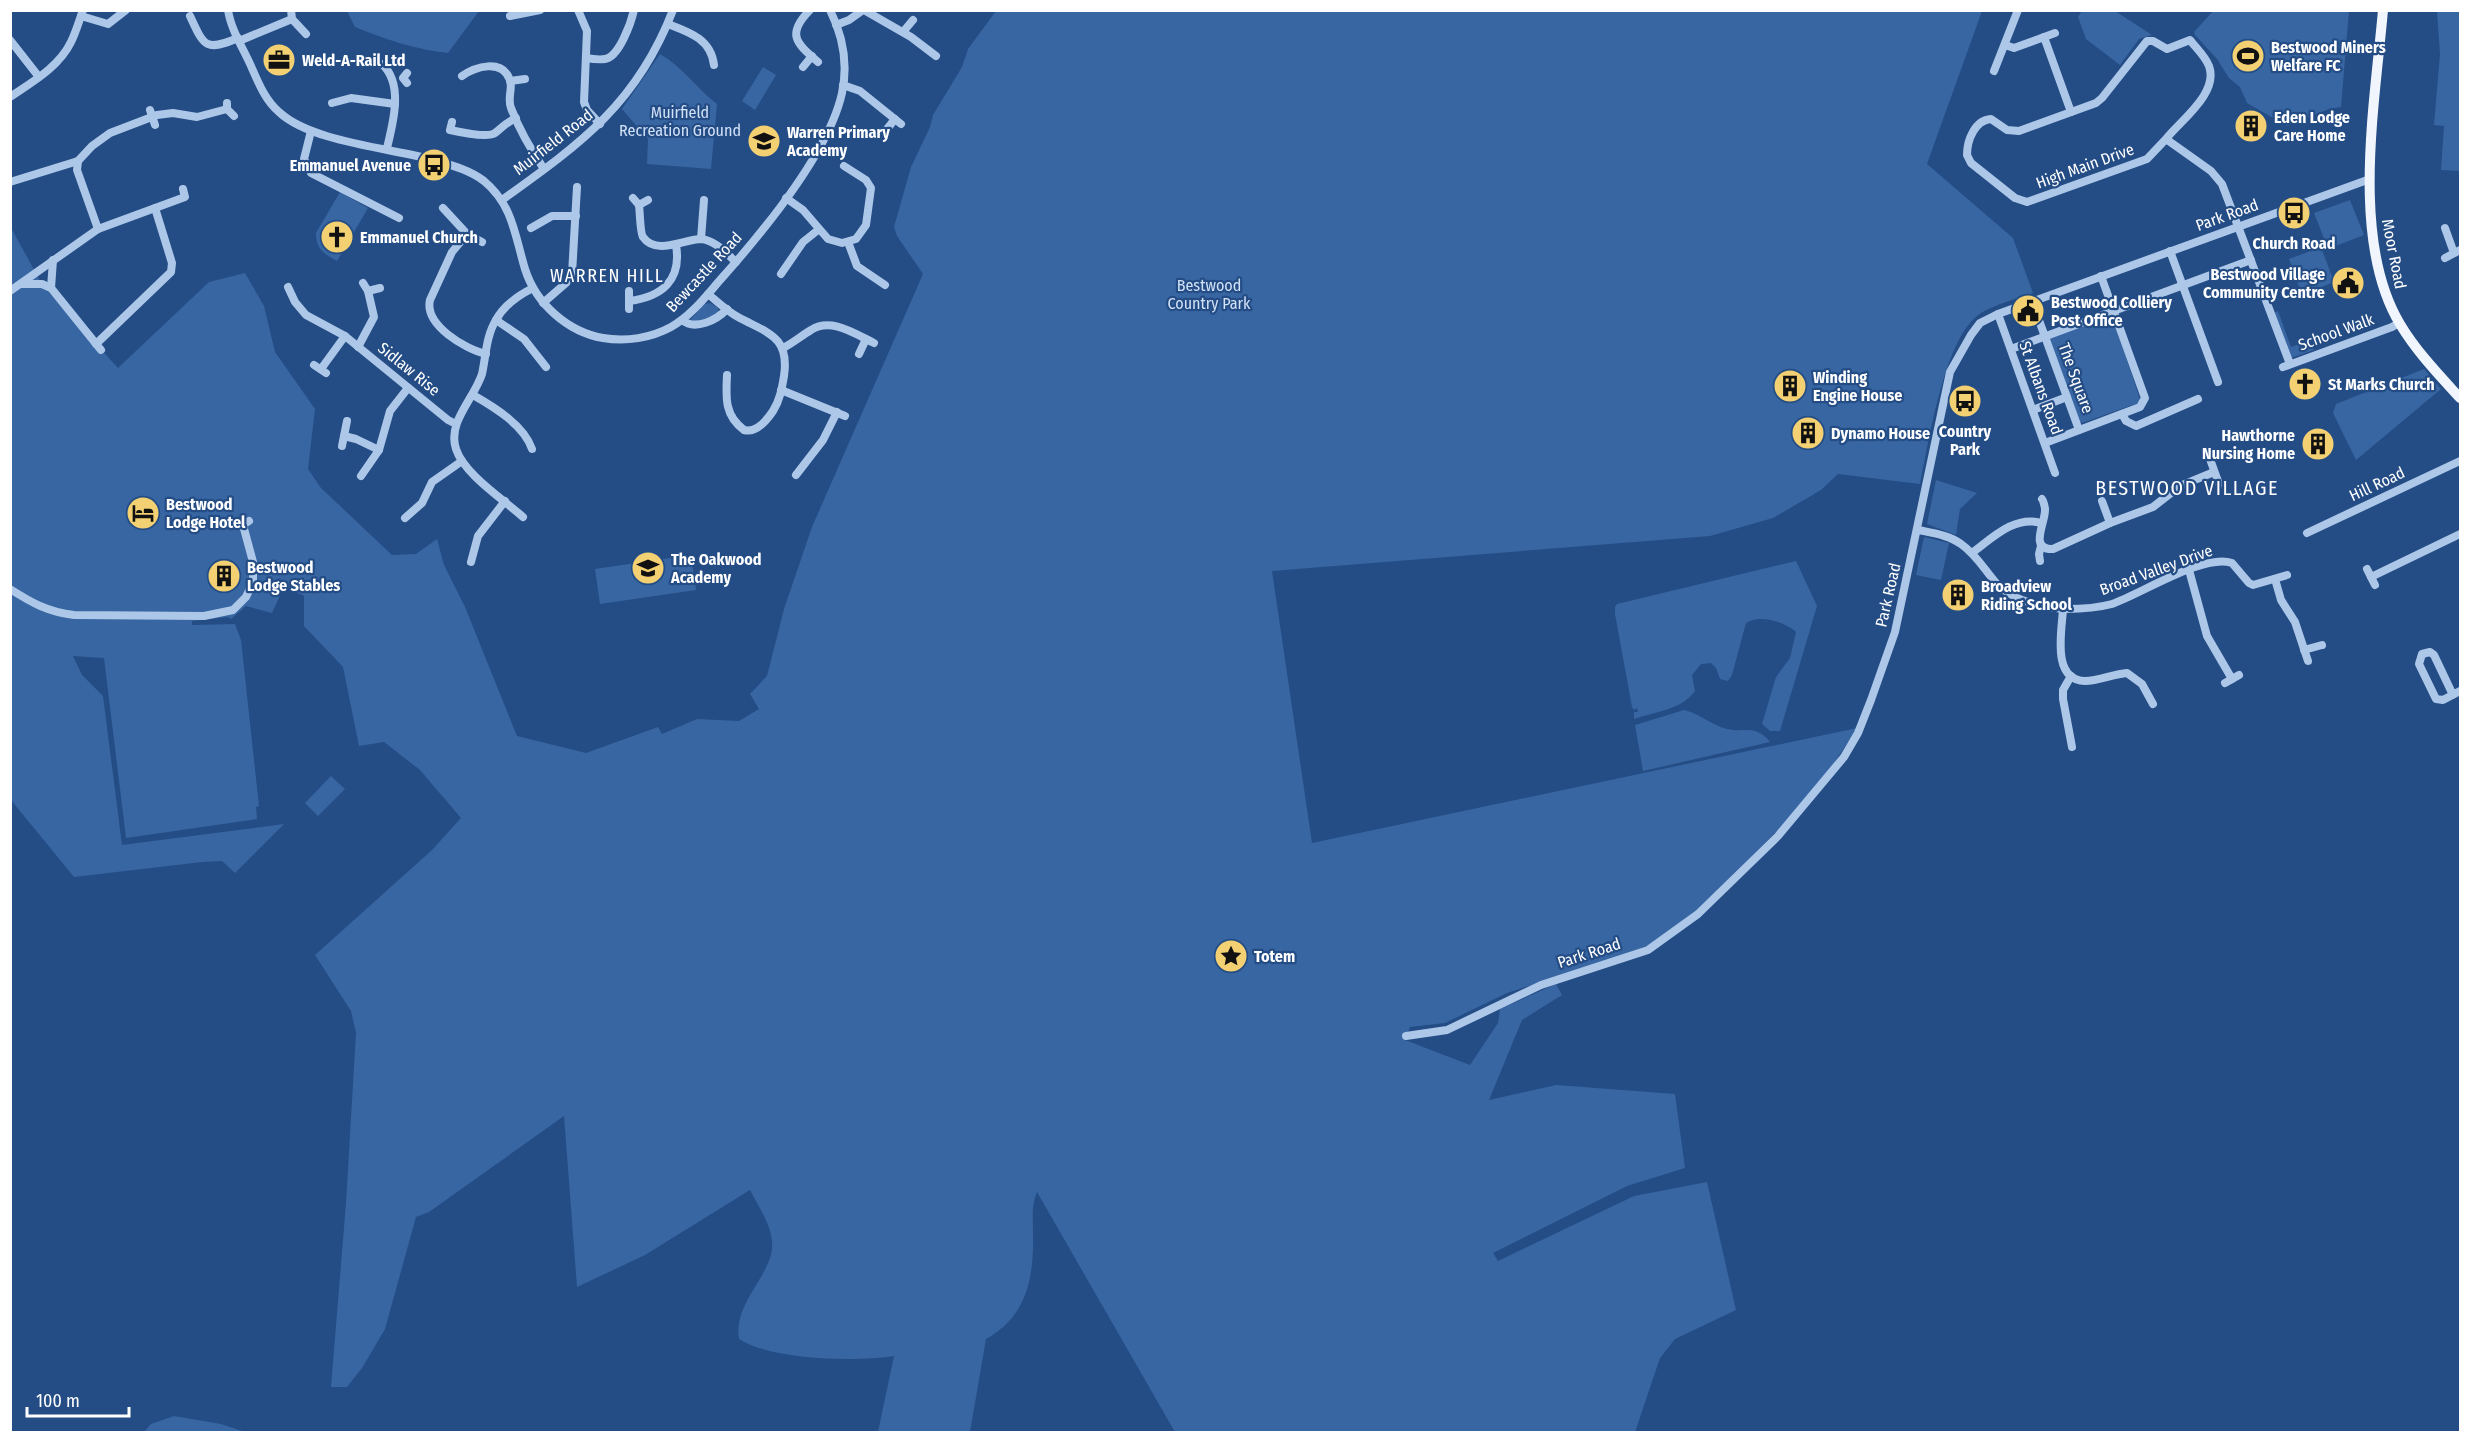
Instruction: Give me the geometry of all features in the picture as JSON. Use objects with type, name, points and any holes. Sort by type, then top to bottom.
[{"type":"main road","name":"Moor Road","points":[[2383,10],[2370,179],[2373,230],[2379,271],[2398,323],[2422,355],[2460,398]]},
{"type":"street","points":[[10,97],[56,63],[67,49],[82,13],[108,24],[126,10]]},
{"type":"street","name":"Bewcastle Road","points":[[228,10],[262,91],[271,104],[292,122],[310,131],[387,148],[461,169],[484,181],[502,200],[514,225],[525,269],[533,288],[543,303],[573,327],[602,338],[638,338],[663,331],[682,320],[736,262],[786,198],[828,132],[843,85],[843,54],[830,10]]},
{"type":"street","points":[[510,16],[540,10]]},
{"type":"street","points":[[578,10],[587,31],[584,102],[587,110],[600,124]]},
{"type":"street","points":[[586,58],[604,60],[614,55],[630,26],[634,10]]},
{"type":"street","name":"Muirfield Road","points":[[502,200],[544,170],[600,124],[636,82],[668,24],[673,10]]},
{"type":"street","points":[[803,67],[815,59],[800,46],[796,34],[798,25],[810,10]]},
{"type":"street","points":[[836,25],[849,21],[864,10],[934,51]]},
{"type":"street","points":[[1994,71],[2018,10]]},
{"type":"street","points":[[190,22],[201,40],[209,46],[218,46],[239,39],[292,15],[306,34]]},
{"type":"street","points":[[903,32],[913,20]]},
{"type":"street","points":[[668,24],[699,38],[716,59]]},
{"type":"street","points":[[2005,45],[2014,48],[2055,33]]},
{"type":"street","points":[[2044,37],[2071,112]]},
{"type":"street","points":[[10,40],[39,77]]},
{"type":"street","name":"High Main Drive","points":[[2190,40],[2209,66],[2210,84],[2198,104],[2147,159],[2027,202],[2015,198],[1969,159],[1967,150],[1976,125],[1981,121],[1991,119],[2007,130],[2019,131],[2071,112],[2102,98],[2147,41],[2153,41],[2167,49],[2190,40]]},
{"type":"street","points":[[376,53],[371,63],[385,67],[392,82],[395,104],[387,148]]},
{"type":"street","points":[[462,76],[473,64],[497,68],[506,74],[510,81],[509,101],[530,149],[544,170]]},
{"type":"street","points":[[392,82],[406,78]]},
{"type":"street","points":[[510,81],[525,80]]},
{"type":"street","points":[[843,85],[860,91],[898,122],[887,129]]},
{"type":"street","points":[[336,99],[359,98],[395,104]]},
{"type":"street","points":[[10,182],[78,161],[92,146],[110,133],[152,117],[173,112],[197,117],[229,110]]},
{"type":"street","points":[[452,122],[450,130],[466,134],[492,134],[502,125],[516,118]]},
{"type":"street","points":[[310,131],[304,159],[308,170],[396,213]]},
{"type":"street","points":[[492,134],[498,144]]},
{"type":"street","points":[[2010,349],[2252,260],[2219,180],[2166,139]]},
{"type":"street","points":[[78,161],[77,170],[98,229]]},
{"type":"street","points":[[786,198],[803,210],[818,230],[832,242],[848,243],[865,230],[875,186],[850,166]]},
{"type":"street","name":"Park Road","points":[[1406,1036],[1447,1030],[1541,985],[1648,950],[1698,914],[1770,844],[1844,757],[1858,733],[1895,632],[1950,372],[1975,329],[1986,319],[2370,179]]},
{"type":"street","points":[[10,291],[98,229],[185,197],[183,189]]},
{"type":"street","points":[[543,303],[566,283],[572,274],[579,192]]},
{"type":"street","points":[[643,238],[636,201],[648,200]]},
{"type":"street","points":[[701,239],[707,206]]},
{"type":"street","points":[[21,284],[42,284],[51,288],[98,347],[171,272],[172,263],[155,208]]},
{"type":"street","points":[[449,210],[467,234],[482,242]]},
{"type":"street","points":[[533,223],[557,215],[576,216]]},
{"type":"street","points":[[2445,228],[2457,252],[2445,258]]},
{"type":"street","points":[[781,269],[803,242],[818,230]]},
{"type":"street","points":[[467,234],[452,252],[429,307],[434,321],[460,344],[469,350],[486,354]]},
{"type":"street","points":[[643,238],[656,245],[676,245],[701,239],[715,244],[736,262]]},
{"type":"street","points":[[634,243],[643,238]]},
{"type":"street","points":[[848,243],[854,262],[882,279]]},
{"type":"street","points":[[629,291],[629,305],[651,297],[670,280],[678,262],[676,245]]},
{"type":"street","points":[[2170,252],[2218,382]]},
{"type":"street","points":[[51,288],[53,260]]},
{"type":"street","name":"School Walk","points":[[2252,260],[2286,366],[2398,323]]},
{"type":"street","name":"The Square","points":[[2045,443],[2140,407],[2145,398],[2101,276]]},
{"type":"street","points":[[358,347],[374,317],[366,287],[381,288]]},
{"type":"street","points":[[524,516],[462,461],[455,446],[456,424],[480,380],[490,333],[496,320],[510,302],[533,288]]},
{"type":"street","name":"Sidlaw Rise","points":[[293,291],[306,315],[345,336],[456,424]]},
{"type":"street","points":[[708,294],[727,309],[766,331],[783,348],[785,364],[782,390],[771,414],[748,435],[727,410],[724,379]]},
{"type":"street","name":"The Square","points":[[2032,301],[2079,430]]},
{"type":"street","points":[[682,320],[694,325],[714,320],[727,309]]},
{"type":"street","name":"St Albans Road","points":[[1998,314],[2055,473]]},
{"type":"street","points":[[496,320],[524,339],[537,361],[546,367]]},
{"type":"street","points":[[783,348],[814,328],[827,324],[835,325],[870,341],[859,354]]},
{"type":"street","points":[[320,369],[345,336]]},
{"type":"street","points":[[367,474],[379,450],[390,411],[408,388]]},
{"type":"street","points":[[782,390],[841,414],[801,473]]},
{"type":"street","points":[[473,395],[509,420],[532,443]]},
{"type":"street","points":[[2033,410],[2067,397]]},
{"type":"street","points":[[2122,414],[2126,422],[2136,426],[2145,424],[2155,416],[2186,408],[2198,399]]},
{"type":"street","points":[[342,446],[346,421]]},
{"type":"street","points":[[344,436],[379,450]]},
{"type":"street","points":[[2210,459],[2219,484]]},
{"type":"street","points":[[412,517],[432,482],[462,461]]},
{"type":"street","name":"Hill Road","points":[[2307,533],[2460,461]]},
{"type":"street","points":[[2041,546],[2053,549],[2156,505],[2180,486],[2214,472]]},
{"type":"street","points":[[2040,561],[2038,554],[2045,508],[2042,499]]},
{"type":"street","points":[[475,558],[478,536],[506,501]]},
{"type":"street","points":[[2102,501],[2110,523]]},
{"type":"street","points":[[10,589],[38,607],[74,615],[204,616],[230,611],[246,597],[253,582],[253,562],[243,525],[249,521]]},
{"type":"street","points":[[1972,553],[1989,534],[2021,521],[2041,523]]},
{"type":"street","name":"Broad Valley Drive","points":[[1918,530],[1954,539],[1972,553],[2007,592],[2021,599],[2063,609],[2110,604],[2188,570],[2225,560],[2238,567],[2253,585],[2287,575]]},
{"type":"street","points":[[2371,577],[2460,534]]},
{"type":"street","points":[[2188,570],[2207,636],[2232,679]]},
{"type":"street","points":[[2275,579],[2281,600],[2295,622],[2308,661]]},
{"type":"street","points":[[2063,609],[2062,664],[2071,676],[2084,681],[2127,673],[2138,680],[2153,697]]},
{"type":"street","points":[[2304,650],[2322,645]]},
{"type":"street","points":[[2430,652],[2434,655],[2457,693],[2439,700],[2434,697],[2419,664],[2422,654],[2430,652]]},
{"type":"street","points":[[2071,676],[2063,690],[2063,699],[2072,747]]},
{"type":"green space","points":[[2214,10],[2349,11],[2341,107],[2329,109],[2287,126],[2247,103],[2240,87],[2229,78],[2217,59],[2195,35],[2194,32]]},
{"type":"green space","points":[[347,11],[479,11],[448,53],[401,43],[355,27]]},
{"type":"green space","name":"Bestwood Country Park","points":[[996,11],[1982,11],[1927,164],[2013,238],[2033,293],[1981,313],[1968,325],[1957,344],[1940,391],[1920,484],[1838,474],[1821,490],[1773,518],[1710,536],[1272,571],[1312,843],[1857,728],[1827,774],[1790,818],[1695,912],[1649,945],[1507,993],[1445,1023],[1410,1027],[1405,1040],[1470,1065],[1498,1023],[1500,1009],[1556,984],[1562,995],[1522,1020],[1489,1100],[1556,1085],[1675,1094],[1685,1168],[1627,1186],[1493,1253],[1498,1261],[1634,1196],[1707,1182],[1736,1310],[1675,1339],[1660,1358],[1635,1432],[1175,1432],[1037,1192],[1033,1207],[1033,1250],[1029,1280],[1019,1307],[1011,1319],[986,1339],[970,1432],[878,1432],[894,1356],[859,1359],[814,1358],[771,1351],[739,1339],[742,1312],[767,1265],[772,1242],[764,1215],[750,1190],[645,1255],[577,1287],[564,1116],[429,1212],[416,1217],[385,1329],[362,1368],[347,1387],[331,1387],[346,1203],[356,1033],[351,1011],[315,955],[432,850],[461,818],[420,770],[384,742],[359,746],[343,667],[304,626],[304,596],[284,587],[272,613],[246,606],[231,619],[228,617],[192,621],[192,625],[235,624],[241,640],[259,806],[256,807],[257,819],[126,838],[104,658],[73,656],[82,675],[103,696],[122,845],[284,824],[235,873],[222,861],[74,877],[11,800],[10,226],[43,286],[118,368],[209,282],[245,273],[264,306],[275,352],[315,409],[308,469],[321,488],[392,555],[416,554],[437,539],[444,565],[465,607],[517,736],[586,753],[658,727],[662,734],[697,719],[739,721],[759,709],[750,694],[767,676],[784,609],[812,527],[923,274],[897,236],[894,227],[911,167],[930,127],[933,115],[962,67],[968,49]]},
{"type":"green space","points":[[2082,11],[2115,11],[2152,35],[2139,39],[2120,65],[2086,39],[2078,17]]},
{"type":"green space","points":[[2437,11],[2460,11],[2460,171],[2441,170],[2444,126],[2434,125],[2440,54]]},
{"type":"green space","name":"Muirfield Recreation Ground","points":[[660,54],[717,104],[711,169],[647,164],[648,139],[622,109]]},
{"type":"green space","points":[[763,67],[776,75],[755,110],[742,101]]},
{"type":"green space","points":[[340,192],[368,208],[337,261],[322,250],[317,243],[316,233]]},
{"type":"green space","points":[[2350,200],[2364,235],[2328,249],[2314,213]]},
{"type":"green space","points":[[2321,247],[2334,282],[2302,295],[2289,259]]},
{"type":"green space","points":[[710,303],[719,311],[716,315],[694,322],[690,320],[704,304]]},
{"type":"green space","points":[[2278,311],[2291,347],[2310,340],[2314,350],[2291,358],[2274,313]]},
{"type":"green space","points":[[2109,315],[2117,331],[2140,399],[2138,403],[2082,423],[2078,420],[2048,339]]},
{"type":"green space","points":[[2424,369],[2441,389],[2356,460],[2333,413],[2336,404]]},
{"type":"green space","points":[[1936,480],[1977,493],[1960,509],[1956,535],[1927,524]]},
{"type":"green space","points":[[1924,537],[1949,543],[1941,580],[1916,575]]},
{"type":"green space","points":[[691,555],[696,590],[600,604],[595,569]]},
{"type":"green space","points":[[1796,561],[1817,606],[1780,731],[1770,731],[1762,724],[1776,677],[1790,658],[1796,632],[1779,622],[1765,619],[1746,623],[1732,675],[1728,681],[1720,679],[1716,668],[1711,663],[1701,664],[1692,675],[1695,691],[1683,702],[1667,710],[1634,719],[1634,712],[1638,712],[1637,708],[1634,710],[1632,707],[1615,614],[1617,604]]},
{"type":"green space","points":[[1684,710],[1727,729],[1755,731],[1765,736],[1770,742],[1643,771],[1635,725]]},
{"type":"green space","points":[[331,776],[345,789],[318,816],[305,803]]},
{"type":"green space","points":[[174,1416],[221,1424],[245,1432],[144,1432],[151,1424]]},
{"type":"place","name":"Bestwood Miners Welfare FC","points":[[2248,56]]},
{"type":"place","name":"Weld-A-Rail Ltd","points":[[279,60]]},
{"type":"place","name":"Eden Lodge Care Home","points":[[2251,126]]},
{"type":"place","name":"Warren Primary Academy","points":[[764,141]]},
{"type":"place","name":"Emmanuel Avenue","points":[[434,165]]},
{"type":"place","name":"Church Road","points":[[2294,213]]},
{"type":"place","name":"Emmanuel Church","points":[[337,237]]},
{"type":"place","name":"Bestwood Village Community Centre","points":[[2348,283]]},
{"type":"place","name":"Bestwood Colliery Post Office","points":[[2028,311]]},
{"type":"place","name":"St Marks Church","points":[[2305,384]]},
{"type":"place","name":"Winding Engine House","points":[[1790,386]]},
{"type":"place","name":"Country Park","points":[[1965,401]]},
{"type":"place","name":"Dynamo House","points":[[1808,433]]},
{"type":"place","name":"Hawthorne Nursing Home","points":[[2318,444]]},
{"type":"place","name":"Bestwood Lodge Hotel","points":[[143,513]]},
{"type":"place","name":"The Oakwood Academy","points":[[648,568]]},
{"type":"place","name":"Bestwood Lodge Stables","points":[[224,576]]},
{"type":"place","name":"Broadview Riding School","points":[[1958,595]]},
{"type":"place","name":"Totem","points":[[1231,956]]},
{"type":"district","name":"WARREN HILL","points":[[607,276]]},
{"type":"district","name":"BESTWOOD VILLAGE","points":[[2187,488]]}]
